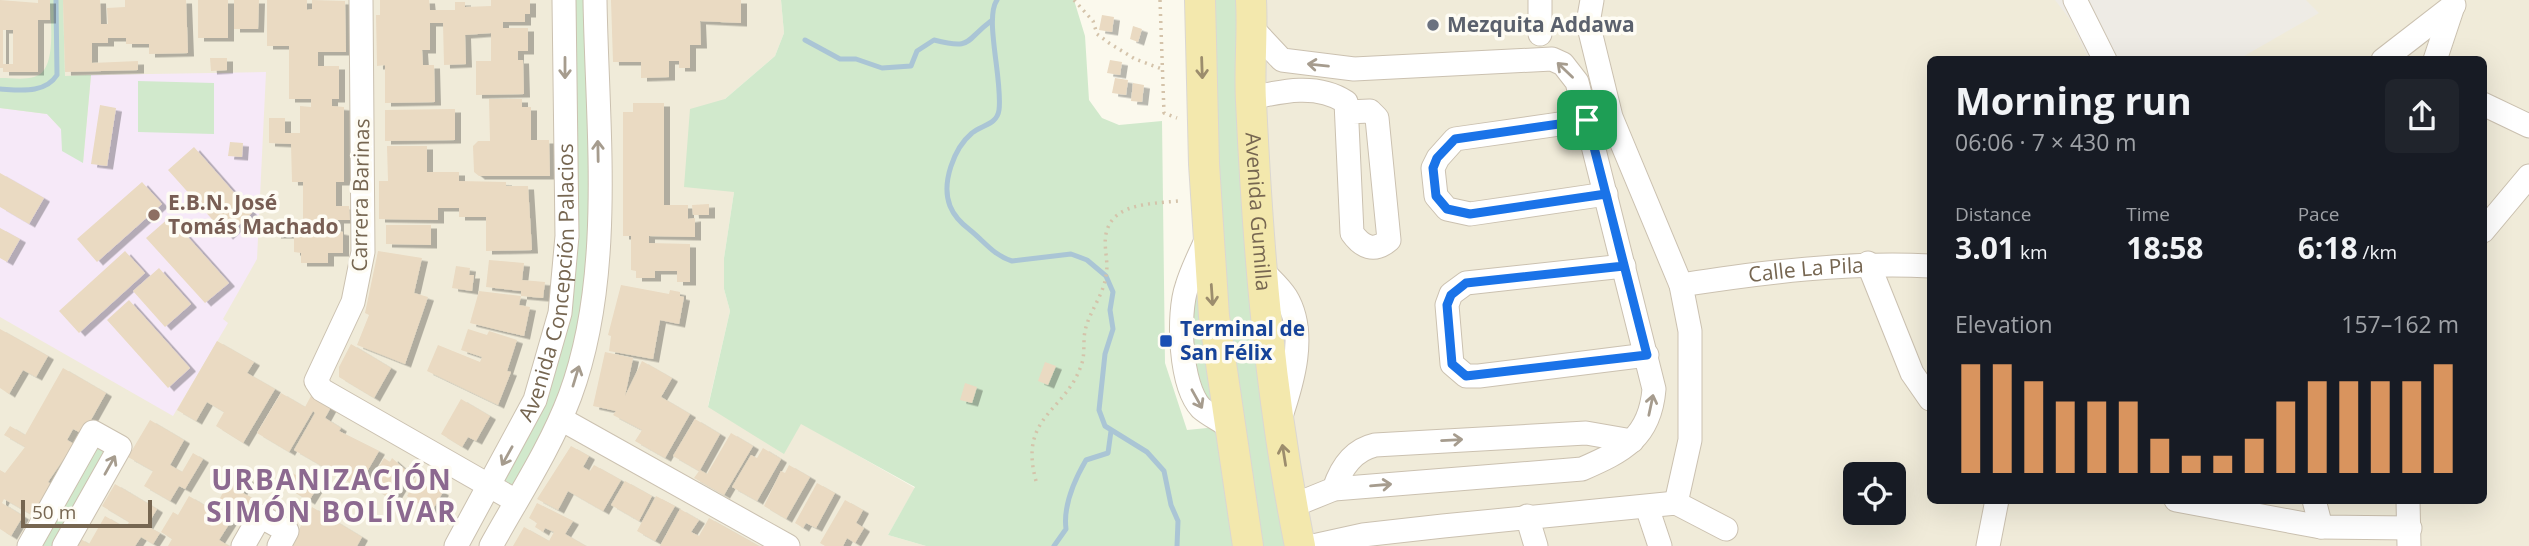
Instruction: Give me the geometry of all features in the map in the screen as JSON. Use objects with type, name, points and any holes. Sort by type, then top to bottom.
[{"type":"main road","points":[[1200,0],[1208,236],[1214,316],[1228,426],[1248,546]]},
{"type":"main road","name":"Avenida Gumilla","points":[[1252,14],[1251,97],[1261,269],[1279,422],[1300,546]]},
{"type":"street","name":"Carrera Barinas","points":[[361,0],[363,252],[354,302],[316,381],[322,390],[490,485]]},
{"type":"street","name":"Avenida Concepción Palacios","points":[[456,546],[535,400],[552,346],[564,290],[567,236],[564,0]]},
{"type":"street","name":"Avenida Concepción Palacios","points":[[491,546],[561,419],[586,343],[598,254],[595,0]]},
{"type":"street","points":[[1540,0],[1540,34]]},
{"type":"street","points":[[1592,0],[1588,23],[1611,117],[1681,285],[1690,331],[1690,440],[1676,503]]},
{"type":"street","points":[[2076,0],[2103,56]]},
{"type":"street","points":[[2388,56],[2455,3]]},
{"type":"street","points":[[2436,56],[2455,3]]},
{"type":"street","points":[[1252,14],[1282,60],[1354,69],[1552,60],[1563,64],[1577,82],[1654,389],[1652,406],[1644,428],[1614,455],[1582,469],[1334,489],[1292,506]]},
{"type":"street","points":[[1251,97],[1283,90],[1318,90],[1336,95],[1347,107],[1370,111],[1377,118],[1389,240],[1383,246],[1368,248],[1359,243],[1352,233],[1347,107],[1354,69]]},
{"type":"street","points":[[2487,106],[2529,126]]},
{"type":"street","points":[[1587,120],[1455,139],[1437,158],[1433,168],[1436,196],[1447,209],[1470,214],[1606,194]]},
{"type":"street","points":[[2487,226],[2529,176]]},
{"type":"street","points":[[1868,263],[1912,373],[1927,395]]},
{"type":"street","name":"Calle La Pila","points":[[1681,285],[1770,271],[1868,263],[1927,266]]},
{"type":"street","points":[[1624,266],[1466,283],[1451,295],[1447,305],[1452,364],[1466,376],[1479,376],[1647,355]]},
{"type":"street","points":[[561,419],[788,546]]},
{"type":"street","points":[[29,546],[93,432],[120,447],[64,546]]},
{"type":"street","points":[[1334,489],[1350,458],[1362,448],[1375,444],[1587,433],[1632,441]]},
{"type":"street","points":[[490,485],[516,501]]},
{"type":"street","points":[[1313,546],[1363,535],[1443,536],[1527,516],[1676,503],[1726,529]]},
{"type":"street","points":[[1988,546],[1996,504]]},
{"type":"street","points":[[2197,504],[2321,527],[2409,537],[2408,504]]},
{"type":"street","points":[[2316,504],[2321,527]]},
{"type":"street","points":[[1647,507],[1660,546]]},
{"type":"street","points":[[243,546],[260,516],[287,531],[278,546]]},
{"type":"street","points":[[1527,516],[1536,546]]},
{"type":"path","points":[[1074,0],[1093,21],[1097,34],[1135,59],[1162,69]]},
{"type":"path","points":[[1160,0],[1164,113],[1177,118]]},
{"type":"path","points":[[1036,481],[1030,447],[1043,417],[1064,394],[1082,363],[1085,329],[1102,292],[1107,272],[1103,251],[1106,233],[1114,218],[1142,205],[1179,201]]},
{"type":"shaded area","points":[[0,0],[781,0],[784,33],[775,56],[725,99],[734,192],[724,258],[724,289],[730,311],[708,406],[784,453],[801,423],[915,488],[888,535],[926,546],[0,546]]},
{"type":"shaded area","points":[[1251,0],[2529,0],[2529,546],[1300,546]]},
{"type":"shaded area","points":[[2055,0],[2306,0],[2319,13],[2244,56],[2088,56],[2069,18]]},
{"type":"shaded area","name":"E.B.N. José Tomás Machado","points":[[266,72],[257,259],[223,319],[228,323],[173,416],[0,317],[0,108],[47,114],[61,129],[83,162],[91,75]]},
{"type":"green space","points":[[50,0],[63,0],[65,76],[91,75],[83,163],[62,151],[61,129],[47,114],[0,108],[0,78],[34,77],[42,73],[47,66],[51,44]]},
{"type":"green space","points":[[564,0],[595,0],[586,343],[516,501],[490,485],[556,333]]},
{"type":"green space","points":[[781,0],[1074,0],[1085,36],[1089,100],[1102,118],[1119,125],[1162,121],[1165,363],[1187,430],[1227,426],[1202,409],[1182,340],[1208,236],[1200,0],[1251,0],[1261,268],[1291,308],[1279,422],[1300,546],[926,546],[888,535],[915,487],[801,424],[784,454],[708,407],[730,311],[724,289],[724,258],[734,192],[684,187],[690,109],[725,99],[775,56],[784,33]]},
{"type":"green space","points":[[138,81],[214,83],[214,134],[138,132]]},
{"type":"green space","points":[[93,432],[120,447],[64,546],[29,546]]},
{"type":"building","points":[[0,0],[38,3],[38,0],[50,0],[50,20],[38,20],[38,72],[3,72],[3,68],[0,68]],"holes":[[[3,30],[13,30],[13,64],[3,64]]]},
{"type":"building","points":[[63,0],[100,0],[101,24],[108,24],[107,8],[125,7],[125,0],[186,0],[188,53],[149,54],[149,44],[126,44],[126,38],[108,38],[108,43],[92,43],[92,63],[138,61],[138,70],[65,72]]},
{"type":"building","points":[[198,0],[228,0],[228,38],[198,38]]},
{"type":"building","points":[[234,0],[259,0],[258,29],[234,29]]},
{"type":"building","points":[[267,0],[307,0],[307,10],[312,9],[312,0],[345,1],[346,52],[318,52],[318,66],[339,66],[339,99],[332,99],[332,106],[344,107],[344,182],[336,182],[336,206],[349,206],[350,220],[338,220],[338,231],[343,232],[343,253],[328,253],[328,263],[301,263],[301,253],[294,252],[294,235],[275,235],[275,222],[303,220],[303,182],[292,182],[291,144],[269,143],[269,118],[285,118],[285,133],[300,133],[300,106],[311,107],[311,99],[289,99],[289,46],[267,46]]},
{"type":"building","points":[[380,0],[429,0],[430,10],[455,10],[455,2],[465,2],[465,7],[491,6],[491,0],[530,0],[530,14],[525,14],[525,22],[503,22],[503,28],[528,28],[528,51],[518,51],[518,60],[523,60],[524,94],[476,95],[476,61],[491,61],[491,33],[465,35],[466,64],[444,65],[443,23],[430,23],[430,50],[422,50],[423,65],[434,65],[435,102],[385,103],[385,65],[377,66],[376,15],[380,15]]},
{"type":"building","points":[[611,0],[741,0],[741,23],[700,21],[701,45],[690,45],[690,68],[679,68],[679,61],[669,61],[669,77],[641,78],[641,62],[613,62]]},
{"type":"building","points":[[1102,15],[1114,17],[1112,32],[1099,30]]},
{"type":"building","points":[[1133,26],[1142,29],[1138,42],[1130,39]]},
{"type":"building","points":[[210,58],[227,58],[227,70],[211,71]]},
{"type":"building","points":[[1110,60],[1122,62],[1120,75],[1107,73]]},
{"type":"building","points":[[1115,78],[1128,80],[1126,95],[1112,93]]},
{"type":"building","points":[[1133,83],[1144,85],[1142,102],[1131,101]]},
{"type":"building","points":[[489,99],[522,99],[522,107],[531,107],[531,140],[549,140],[550,176],[479,176],[474,172],[473,146],[478,141],[490,141]]},
{"type":"building","points":[[633,103],[664,103],[664,205],[688,205],[688,219],[695,218],[695,237],[649,236],[649,243],[690,244],[690,282],[677,282],[677,271],[655,271],[655,278],[636,278],[636,271],[631,270],[631,236],[623,236],[623,112],[633,112]]},
{"type":"building","points":[[100,105],[116,108],[107,166],[91,164]]},
{"type":"building","points":[[455,109],[455,140],[385,141],[385,110]]},
{"type":"building","points":[[230,142],[243,143],[242,157],[228,156]]},
{"type":"building","points":[[387,146],[427,146],[427,172],[459,172],[459,181],[506,182],[506,186],[528,186],[532,250],[486,251],[486,217],[459,217],[459,208],[438,208],[438,220],[379,219],[379,181],[388,181]]},
{"type":"building","points":[[194,147],[252,213],[227,236],[168,170]]},
{"type":"building","points":[[0,173],[44,198],[29,224],[0,207]]},
{"type":"building","points":[[142,182],[162,204],[97,262],[77,239]]},
{"type":"building","points":[[709,204],[709,215],[693,215],[692,205]]},
{"type":"building","points":[[170,217],[229,283],[205,303],[146,238]]},
{"type":"building","points":[[386,225],[431,225],[431,245],[386,244]]},
{"type":"building","points":[[0,228],[20,239],[7,262],[0,258]]},
{"type":"building","points":[[125,251],[145,273],[79,333],[59,311]]},
{"type":"building","points":[[378,251],[422,258],[414,293],[428,297],[405,364],[357,345],[369,315],[365,313]]},
{"type":"building","points":[[489,260],[524,263],[522,280],[545,282],[543,298],[521,296],[521,291],[486,287]]},
{"type":"building","points":[[456,266],[470,268],[469,275],[474,275],[472,291],[452,288]]},
{"type":"building","points":[[159,268],[191,304],[165,327],[133,291]]},
{"type":"building","points":[[621,285],[669,294],[670,290],[680,292],[680,296],[684,297],[679,324],[660,320],[653,359],[609,351],[611,336],[608,335]]},
{"type":"building","points":[[479,291],[521,296],[519,305],[530,307],[524,336],[470,323]]},
{"type":"building","points":[[129,300],[190,368],[168,388],[107,320]]},
{"type":"building","points":[[0,329],[48,356],[36,377],[23,370],[9,394],[0,388]]},
{"type":"building","points":[[468,329],[487,335],[489,331],[517,340],[507,371],[511,372],[498,405],[427,371],[438,345],[480,362],[482,357],[461,350]]},
{"type":"building","points":[[217,341],[254,362],[247,373],[275,389],[243,443],[216,426],[224,412],[207,402],[196,421],[177,410]]},
{"type":"building","points":[[351,344],[391,368],[374,398],[339,377],[339,367]]},
{"type":"building","points":[[605,352],[633,358],[625,396],[642,361],[672,378],[661,397],[690,414],[665,458],[635,441],[642,430],[613,415],[616,411],[593,406]]},
{"type":"building","points":[[1045,362],[1056,366],[1048,385],[1038,381]]},
{"type":"building","points":[[63,368],[106,393],[83,434],[73,429],[67,440],[74,444],[48,482],[52,485],[34,516],[4,499],[2,503],[23,516],[11,536],[0,529],[0,470],[5,473],[25,447],[4,435],[10,426],[25,435]]},
{"type":"building","points":[[965,383],[977,387],[972,403],[960,400]]},
{"type":"building","points":[[281,393],[305,407],[311,396],[331,407],[325,418],[341,428],[339,431],[379,451],[358,487],[294,450],[315,413],[313,411],[289,452],[257,433]]},
{"type":"building","points":[[461,399],[490,416],[476,441],[468,437],[462,447],[441,434]]},
{"type":"building","points":[[695,419],[720,434],[700,470],[707,474],[731,433],[753,446],[724,495],[694,478],[699,471],[673,456]]},
{"type":"building","points":[[150,420],[184,440],[170,465],[182,472],[193,453],[203,459],[185,489],[179,486],[170,501],[144,486],[153,471],[128,457]]},
{"type":"building","points":[[571,446],[589,456],[583,467],[590,471],[594,465],[621,480],[603,511],[568,491],[558,510],[537,499]]},
{"type":"building","points":[[763,448],[781,459],[757,501],[732,487],[751,455],[757,458]]},
{"type":"building","points":[[384,458],[390,462],[392,458],[409,473],[393,500],[368,485]]},
{"type":"building","points":[[789,465],[810,477],[786,519],[764,506],[781,471],[785,473]]},
{"type":"building","points":[[234,471],[248,479],[241,492],[256,500],[244,520],[217,504]]},
{"type":"building","points":[[291,472],[317,488],[309,501],[283,485]]},
{"type":"building","points":[[417,477],[439,486],[437,488],[443,492],[432,511],[407,496]]},
{"type":"building","points":[[625,481],[652,496],[639,521],[611,505]]},
{"type":"building","points":[[817,483],[835,493],[816,528],[806,523],[803,528],[795,523]]},
{"type":"building","points":[[115,484],[157,509],[147,526],[160,533],[153,544],[141,537],[135,546],[75,546],[79,538],[89,544],[105,516],[126,528],[129,522],[102,506]]},
{"type":"building","points":[[189,496],[231,521],[219,540],[229,546],[168,546],[172,539],[161,532],[173,512],[178,515]]},
{"type":"building","points":[[656,496],[675,506],[655,541],[637,531]]},
{"type":"building","points":[[845,500],[863,510],[856,523],[864,528],[855,543],[847,538],[843,546],[825,546],[820,543]]},
{"type":"building","points":[[537,503],[573,521],[565,534],[586,546],[513,546],[524,527],[549,541],[554,532],[545,528],[543,532],[535,527],[537,523],[529,518]]},
{"type":"building","points":[[312,507],[362,537],[357,546],[289,546]]},
{"type":"building","points":[[680,509],[699,520],[691,532],[699,536],[709,518],[759,546],[660,546]]},
{"type":"waterway","points":[[0,89],[39,88],[57,75],[56,0]]},
{"type":"waterway","points":[[997,0],[992,21],[1000,98],[998,115],[992,122],[976,130],[955,157],[948,177],[950,206],[964,225],[994,252],[1005,258],[1012,261],[1071,254],[1087,260],[1106,276],[1113,292],[1110,310],[1113,329],[1105,354],[1099,410],[1105,426],[1147,452],[1164,471],[1171,505],[1178,521],[1177,546]]},
{"type":"waterway","points":[[805,40],[840,59],[856,59],[882,68],[911,66],[917,51],[934,40],[962,44],[991,21]]},
{"type":"waterway","points":[[1054,546],[1066,529],[1068,502],[1078,476],[1086,460],[1108,453],[1111,431]]},
{"type":"place","name":"Mezquita Addawa","points":[[1433,25]]},
{"type":"place","name":"E.B.N. José Tomás Machado","points":[[154,215]]},
{"type":"place","name":"Terminal de San Félix","points":[[1166,341]]},
{"type":"district","name":"URBANIZACIÓN SIMÓN BOLÍVAR","points":[[332,496]]},
{"type":"route","points":[[1587,120],[1455,139],[1437,158],[1433,168],[1436,196],[1447,209],[1458,213],[1486,214],[1606,194],[1624,266],[1466,283],[1451,295],[1447,305],[1452,364],[1466,376],[1647,355],[1606,194],[1587,120]]}]
